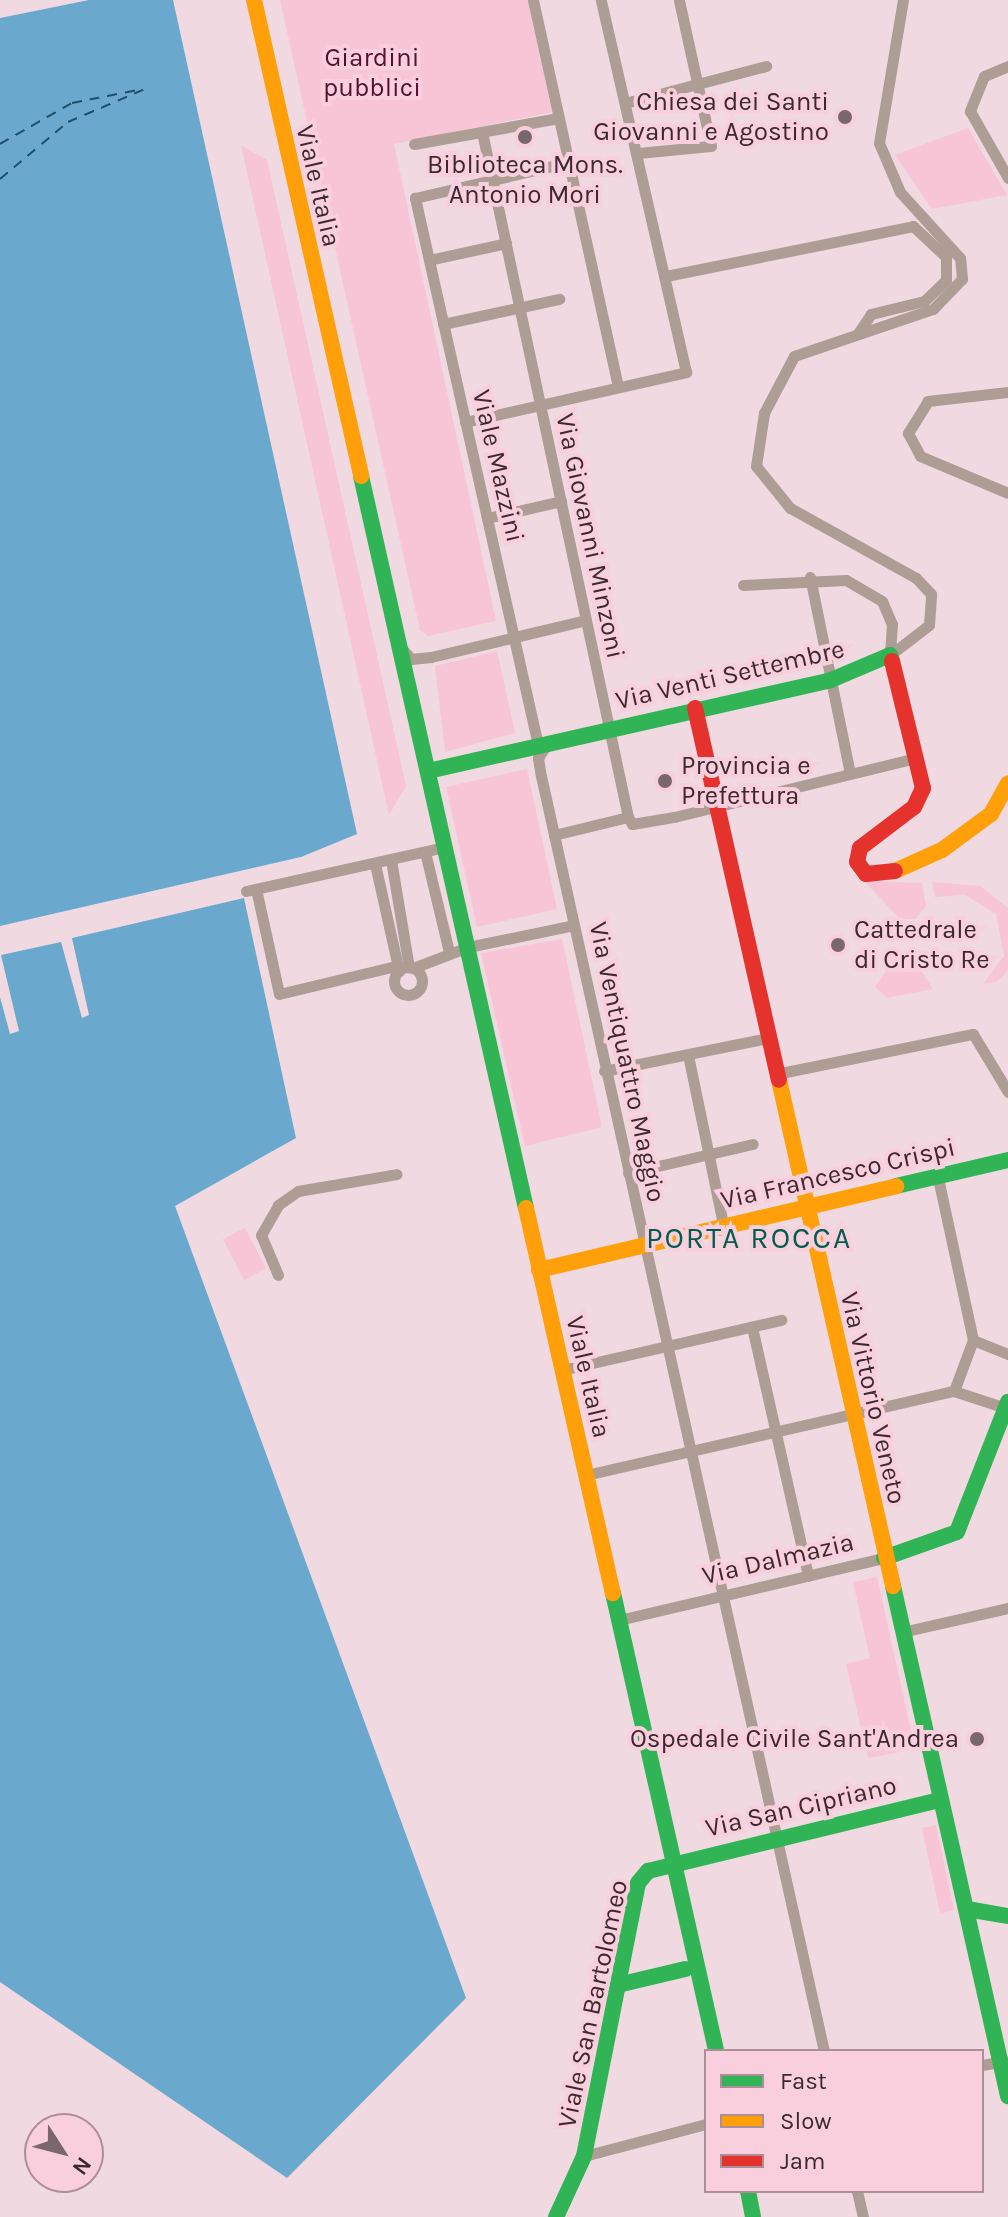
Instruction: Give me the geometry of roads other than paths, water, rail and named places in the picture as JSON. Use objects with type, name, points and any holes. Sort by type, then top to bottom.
[{"type":"street","name":"Viale Italia","points":[[254,0],[716,2049]]},
{"type":"street","name":"Viale Italia","points":[[261,33],[268,19],[263,0]]},
{"type":"street","points":[[533,0],[618,387]]},
{"type":"street","points":[[465,422],[686,372],[601,0]]},
{"type":"street","points":[[638,153],[711,146],[679,0]]},
{"type":"street","name":"Via Venti Settembre","points":[[428,771],[687,710],[831,680],[890,655],[929,625],[931,594],[916,578],[790,508],[756,466],[760,427],[782,370],[809,348],[933,309],[962,279],[960,258],[900,192],[879,143],[903,0]]},
{"type":"street","points":[[625,103],[766,66]]},
{"type":"street","points":[[1008,66],[984,76],[970,111],[1008,178]]},
{"type":"street","points":[[414,144],[559,118]]},
{"type":"street","name":"Via Giovanni Minzoni","points":[[482,132],[630,821]]},
{"type":"street","points":[[491,177],[570,162]]},
{"type":"street","name":"Viale Mazzini","points":[[491,177],[415,198],[514,637],[543,743]]},
{"type":"street","points":[[666,276],[913,226],[946,257],[946,280],[924,301],[871,314],[858,333]]},
{"type":"street","points":[[429,260],[506,243]]},
{"type":"street","points":[[443,324],[559,299]]},
{"type":"street","points":[[1008,392],[928,401],[908,433],[920,456],[1008,493]]},
{"type":"street","points":[[487,518],[561,501]]},
{"type":"street","name":"Viale Italia","points":[[382,575],[396,594],[419,695],[415,713]]},
{"type":"street","points":[[810,577],[850,773]]},
{"type":"street","points":[[743,585],[810,577],[846,580],[882,601],[892,624],[890,655],[916,758],[919,801],[860,848],[857,862],[866,874],[922,861],[1006,802],[1008,783]]},
{"type":"street","points":[[397,643],[411,659],[586,620]]},
{"type":"street","name":"Via Vittorio Veneto","points":[[687,710],[716,804],[884,1558],[1004,2061],[1008,2096]]},
{"type":"street","name":"Via Ventiquattro Maggio","points":[[543,743],[538,758],[604,1071],[824,2049]]},
{"type":"street","points":[[554,835],[716,804],[916,758]]},
{"type":"street","points":[[445,847],[251,890],[279,994],[404,968],[468,947],[574,925]]},
{"type":"street","points":[[425,852],[449,952]]},
{"type":"street","points":[[391,860],[404,968]]},
{"type":"street","points":[[375,864],[404,968]]},
{"type":"street","points":[[776,1074],[973,1034],[1008,1092]]},
{"type":"street","points":[[604,1071],[768,1038]]},
{"type":"street","points":[[688,1055],[723,1224]]},
{"type":"street","points":[[628,1173],[753,1144]]},
{"type":"street","name":"Via Francesco Crispi","points":[[539,1270],[723,1224],[1008,1160]]},
{"type":"street","points":[[278,1275],[261,1235],[289,1197],[327,1185],[397,1174]]},
{"type":"street","points":[[938,1178],[973,1340],[954,1391]]},
{"type":"street","points":[[327,1185],[331,1199]]},
{"type":"street","points":[[289,1197],[305,1200]]},
{"type":"street","points":[[562,1370],[781,1320]]},
{"type":"street","points":[[752,1327],[808,1576]]},
{"type":"street","points":[[973,1340],[1008,1354]]},
{"type":"street","points":[[586,1475],[954,1391],[1007,1405]]},
{"type":"street","name":"Via Dalmazia","points":[[619,1620],[946,1541],[965,1519],[1007,1405]]},
{"type":"street","points":[[902,1632],[1008,1608]]},
{"type":"street","name":"Via San Cipriano","points":[[673,1861],[940,1800]]},
{"type":"street","name":"Viale San Bartolomeo","points":[[556,2217],[584,2156],[622,1984],[638,1883],[673,1861]]},
{"type":"street","points":[[967,1909],[1008,1916]]},
{"type":"street","points":[[622,1984],[685,1969]]},
{"type":"street","points":[[984,2065],[1004,2061]]},
{"type":"street","points":[[584,2156],[704,2125]]},
{"type":"street","points":[[748,2193],[753,2217]]},
{"type":"street","points":[[857,2193],[863,2217]]},
{"type":"water","points":[[89,0],[173,0],[357,834],[301,857],[0,926],[0,18]]},
{"type":"water","points":[[244,898],[296,1138],[175,1206],[466,1998],[287,2178],[0,1982],[0,997],[10,1034],[19,1031],[1,955],[61,942],[82,1018],[89,1015],[72,938]]},
{"type":"place","name":"Chiesa dei Santi Giovanni e Agostino","points":[[845,117]]},
{"type":"place","name":"Biblioteca Mons. Antonio Mori","points":[[525,137]]},
{"type":"place","name":"Provincia e Prefettura","points":[[665,781]]},
{"type":"place","name":"Cattedrale di Cristo Re","points":[[838,945]]},
{"type":"place","name":"Ospedale Civile Sant'Andrea","points":[[977,1739]]},
{"type":"district","name":"PORTA ROCCA","points":[[749,1238]]},
{"type":"park label","name":"Giardini pubblici","points":[[372,73]]}]
